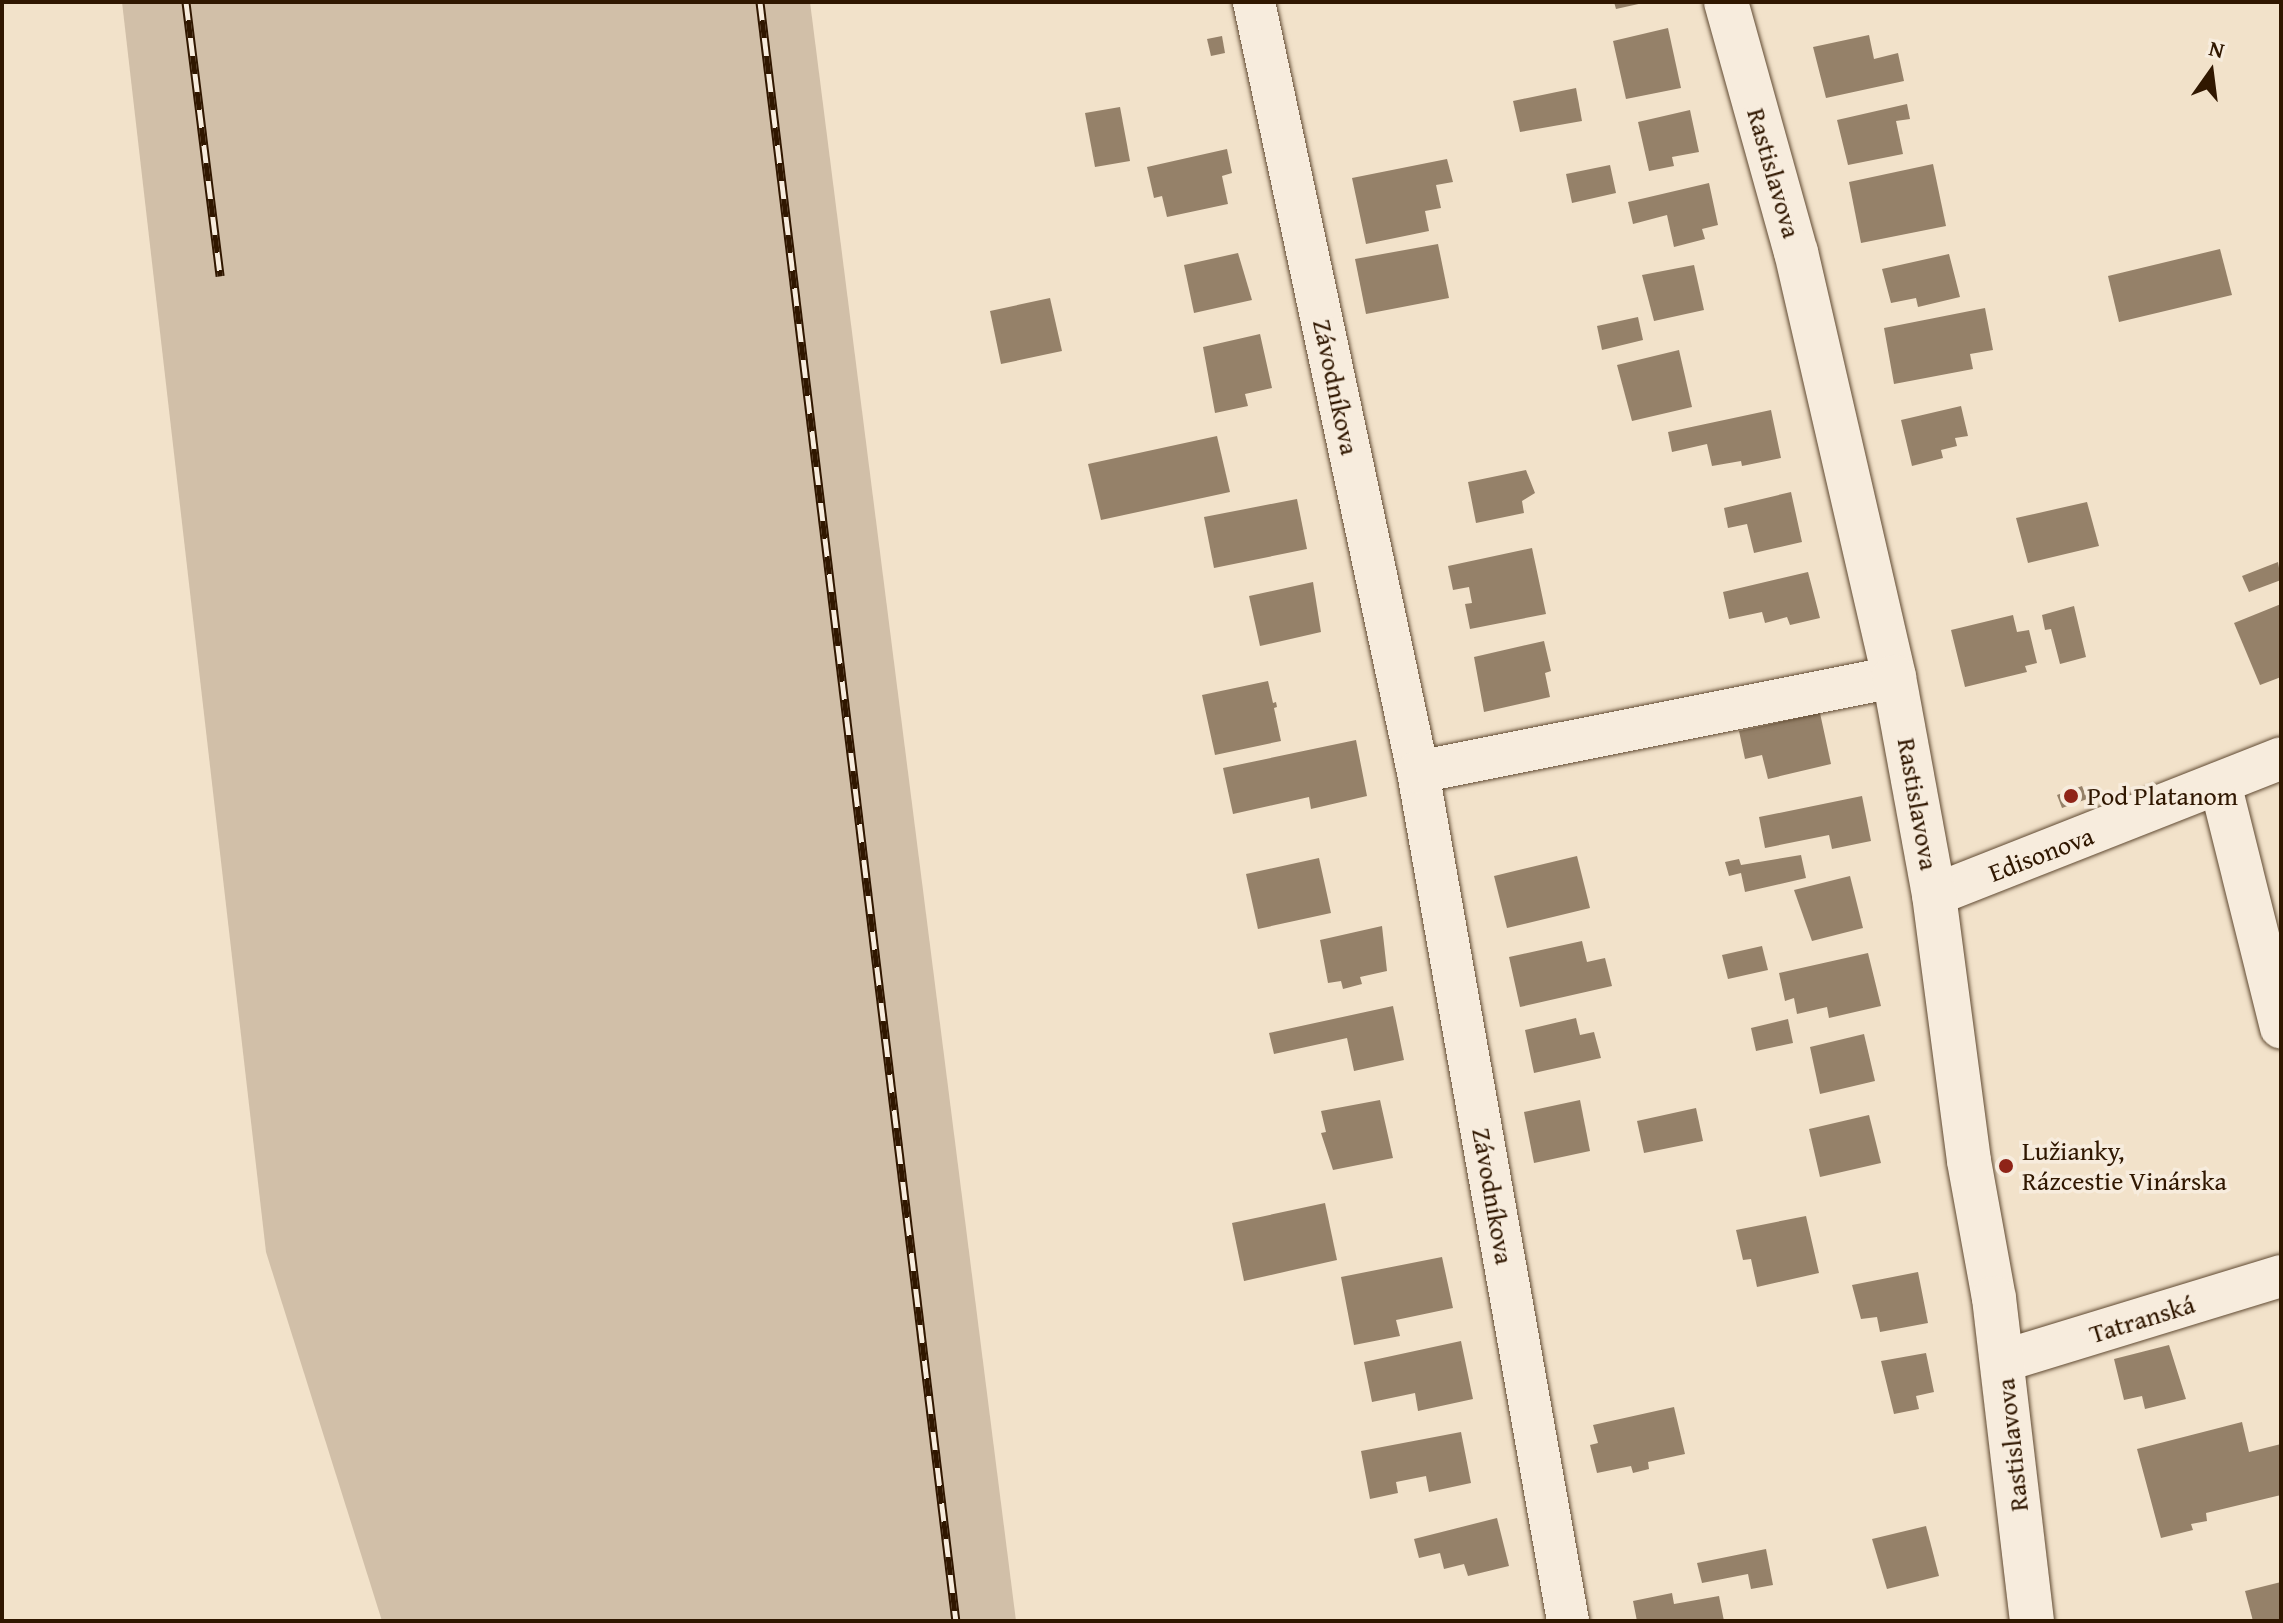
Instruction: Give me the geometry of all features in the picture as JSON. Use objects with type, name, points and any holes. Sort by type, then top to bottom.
[{"type":"street","name":"Závodníkova","points":[[1254,2],[1418,772],[1568,1621]]},
{"type":"street","name":"Rastislavova","points":[[1726,2],[1796,252],[1894,677],[1934,895],[1969,1161],[2003,1361],[2032,1621]]},
{"type":"street","points":[[1418,772],[1894,677]]},
{"type":"street","name":"Edisonova","points":[[1934,895],[2281,758]]},
{"type":"street","points":[[2220,783],[2281,1028]]},
{"type":"street","name":"Tatranská","points":[[2003,1361],[2281,1276]]},
{"type":"shaded area","points":[[122,2],[810,2],[1016,1621],[382,1621],[266,1252]]},
{"type":"building","points":[[1614,2],[1643,2],[1643,3],[1616,9]]},
{"type":"building","points":[[1668,28],[1681,88],[1626,99],[1613,41]]},
{"type":"building","points":[[1869,35],[1874,59],[1898,53],[1904,81],[1826,98],[1813,47]]},
{"type":"building","points":[[1222,36],[1225,53],[1211,56],[1207,39]]},
{"type":"building","points":[[1576,88],[1582,121],[1520,132],[1513,101]]},
{"type":"building","points":[[1907,104],[1910,119],[1896,121],[1903,154],[1848,165],[1837,120]]},
{"type":"building","points":[[1120,107],[1130,161],[1095,167],[1085,113]]},
{"type":"building","points":[[1690,110],[1699,152],[1672,157],[1674,166],[1649,171],[1638,122]]},
{"type":"building","points":[[1227,149],[1232,173],[1222,176],[1228,204],[1167,217],[1162,196],[1154,198],[1147,167]]},
{"type":"building","points":[[1447,159],[1453,182],[1436,185],[1441,208],[1425,211],[1429,231],[1366,244],[1352,178]]},
{"type":"building","points":[[1933,164],[1946,226],[1861,243],[1849,182]]},
{"type":"building","points":[[1610,165],[1616,193],[1572,203],[1566,174]]},
{"type":"building","points":[[1709,183],[1718,225],[1702,229],[1705,239],[1674,247],[1667,215],[1633,224],[1628,202]]},
{"type":"building","points":[[1438,244],[1449,298],[1366,314],[1355,259]]},
{"type":"building","points":[[2220,249],[2232,295],[2119,322],[2108,276]]},
{"type":"building","points":[[1238,253],[1252,300],[1194,313],[1184,265]]},
{"type":"building","points":[[1949,254],[1960,297],[1918,307],[1916,298],[1891,303],[1882,269]]},
{"type":"building","points":[[1694,265],[1704,310],[1654,321],[1642,275]]},
{"type":"building","points":[[1050,298],[1062,351],[1001,364],[990,311]]},
{"type":"building","points":[[1985,308],[1993,350],[1970,354],[1973,369],[1894,384],[1884,328]]},
{"type":"building","points":[[1638,317],[1643,340],[1602,350],[1597,326]]},
{"type":"building","points":[[1260,334],[1272,388],[1245,394],[1248,406],[1215,413],[1203,347]]},
{"type":"building","points":[[1679,350],[1692,407],[1632,421],[1617,365]]},
{"type":"building","points":[[1961,406],[1968,436],[1955,438],[1957,446],[1941,450],[1943,458],[1912,466],[1901,420]]},
{"type":"building","points":[[1771,410],[1781,458],[1742,466],[1741,461],[1712,466],[1707,444],[1672,452],[1668,432]]},
{"type":"building","points":[[1217,436],[1230,492],[1101,520],[1088,464]]},
{"type":"building","points":[[1526,470],[1535,493],[1522,501],[1524,513],[1476,523],[1468,482]]},
{"type":"building","points":[[1791,492],[1802,542],[1754,553],[1747,524],[1728,528],[1724,508]]},
{"type":"building","points":[[1297,499],[1307,549],[1214,568],[1204,517]]},
{"type":"building","points":[[2087,502],[2099,546],[2028,563],[2016,518]]},
{"type":"building","points":[[1532,548],[1546,614],[1470,629],[1465,604],[1472,603],[1469,587],[1453,590],[1448,566]]},
{"type":"building","points":[[2278,562],[2281,580],[2249,592],[2242,576]]},
{"type":"building","points":[[1808,572],[1820,618],[1790,625],[1787,617],[1765,623],[1762,612],[1729,619],[1723,592]]},
{"type":"building","points":[[1313,582],[1321,632],[1260,646],[1249,596]]},
{"type":"building","points":[[2281,604],[2281,677],[2260,685],[2234,623]]},
{"type":"building","points":[[2074,606],[2086,657],[2060,664],[2051,629],[2045,630],[2042,615]]},
{"type":"building","points":[[2013,615],[2017,632],[2029,630],[2037,663],[2025,666],[2027,672],[1965,687],[1951,630]]},
{"type":"building","points":[[1544,641],[1551,671],[1545,673],[1550,697],[1484,712],[1474,657]]},
{"type":"building","points":[[1268,681],[1273,703],[1276,702],[1277,707],[1274,708],[1281,741],[1215,755],[1202,695]]},
{"type":"building","points":[[1820,713],[1831,764],[1768,779],[1762,755],[1745,759],[1739,731]]},
{"type":"building","points":[[1356,740],[1367,796],[1311,809],[1309,797],[1233,814],[1223,768]]},
{"type":"building","points":[[2082,786],[2087,799],[2062,808],[2057,795]]},
{"type":"building","points":[[1862,796],[1871,841],[1832,849],[1829,835],[1765,848],[1759,817]]},
{"type":"building","points":[[1801,855],[1806,878],[1745,892],[1741,873],[1729,876],[1725,862],[1739,859],[1741,865]]},
{"type":"building","points":[[1577,856],[1590,908],[1507,928],[1494,876]]},
{"type":"building","points":[[1319,858],[1331,913],[1258,929],[1246,874]]},
{"type":"building","points":[[1850,876],[1863,928],[1812,941],[1794,890]]},
{"type":"building","points":[[1382,926],[1387,971],[1360,977],[1362,984],[1343,989],[1341,981],[1328,983],[1320,940]]},
{"type":"building","points":[[1582,941],[1587,962],[1605,958],[1612,986],[1520,1007],[1509,957]]},
{"type":"building","points":[[1762,946],[1768,970],[1728,979],[1722,955]]},
{"type":"building","points":[[1868,953],[1881,1006],[1829,1018],[1827,1007],[1797,1014],[1794,998],[1785,1001],[1779,973]]},
{"type":"building","points":[[1393,1006],[1404,1060],[1354,1071],[1347,1038],[1274,1054],[1269,1033]]},
{"type":"building","points":[[1576,1018],[1580,1035],[1594,1032],[1601,1058],[1534,1073],[1525,1030]]},
{"type":"building","points":[[1788,1019],[1793,1043],[1756,1051],[1751,1028]]},
{"type":"building","points":[[1864,1034],[1875,1081],[1820,1094],[1810,1047]]},
{"type":"building","points":[[1380,1100],[1393,1158],[1333,1170],[1321,1133],[1326,1132],[1321,1111]]},
{"type":"building","points":[[1580,1100],[1590,1151],[1534,1163],[1524,1112]]},
{"type":"building","points":[[1696,1108],[1703,1141],[1644,1153],[1637,1121]]},
{"type":"building","points":[[1869,1115],[1881,1163],[1820,1177],[1809,1129]]},
{"type":"building","points":[[1325,1203],[1337,1260],[1244,1281],[1232,1223]]},
{"type":"building","points":[[1806,1216],[1819,1273],[1757,1287],[1751,1259],[1743,1260],[1736,1230]]},
{"type":"building","points":[[1442,1257],[1453,1308],[1396,1320],[1400,1336],[1354,1345],[1341,1277]]},
{"type":"building","points":[[1918,1272],[1928,1323],[1880,1332],[1877,1317],[1861,1319],[1852,1285]]},
{"type":"building","points":[[1461,1341],[1473,1399],[1418,1411],[1415,1393],[1372,1402],[1364,1362]]},
{"type":"building","points":[[2169,1345],[2186,1399],[2145,1409],[2142,1396],[2124,1400],[2114,1359]]},
{"type":"building","points":[[1926,1353],[1934,1392],[1916,1396],[1919,1409],[1894,1414],[1881,1361]]},
{"type":"building","points":[[1674,1407],[1685,1454],[1648,1462],[1649,1469],[1633,1473],[1631,1466],[1597,1473],[1590,1445],[1598,1443],[1593,1425]]},
{"type":"building","points":[[2242,1422],[2249,1452],[2281,1444],[2281,1495],[2206,1513],[2207,1521],[2191,1524],[2193,1530],[2161,1538],[2137,1449]]},
{"type":"building","points":[[1461,1432],[1471,1483],[1429,1492],[1426,1476],[1396,1482],[1398,1493],[1370,1499],[1361,1451]]},
{"type":"building","points":[[1497,1518],[1509,1566],[1468,1576],[1464,1564],[1444,1569],[1440,1553],[1419,1558],[1414,1539]]},
{"type":"building","points":[[1926,1526],[1939,1576],[1887,1589],[1872,1539]]},
{"type":"building","points":[[1766,1549],[1773,1585],[1751,1589],[1748,1574],[1702,1583],[1697,1563]]},
{"type":"building","points":[[2281,1582],[2281,1621],[2253,1621],[2245,1591]]},
{"type":"building","points":[[1672,1593],[1674,1604],[1719,1596],[1724,1621],[1637,1621],[1633,1601]]},
{"type":"railway","points":[[186,2],[220,276]]},
{"type":"railway","points":[[760,2],[956,1621]]},
{"type":"place","name":"Pod Platanom","points":[[2071,796]]},
{"type":"place","name":"Lužianky, Rázcestie Vinárska","points":[[2006,1166]]}]
